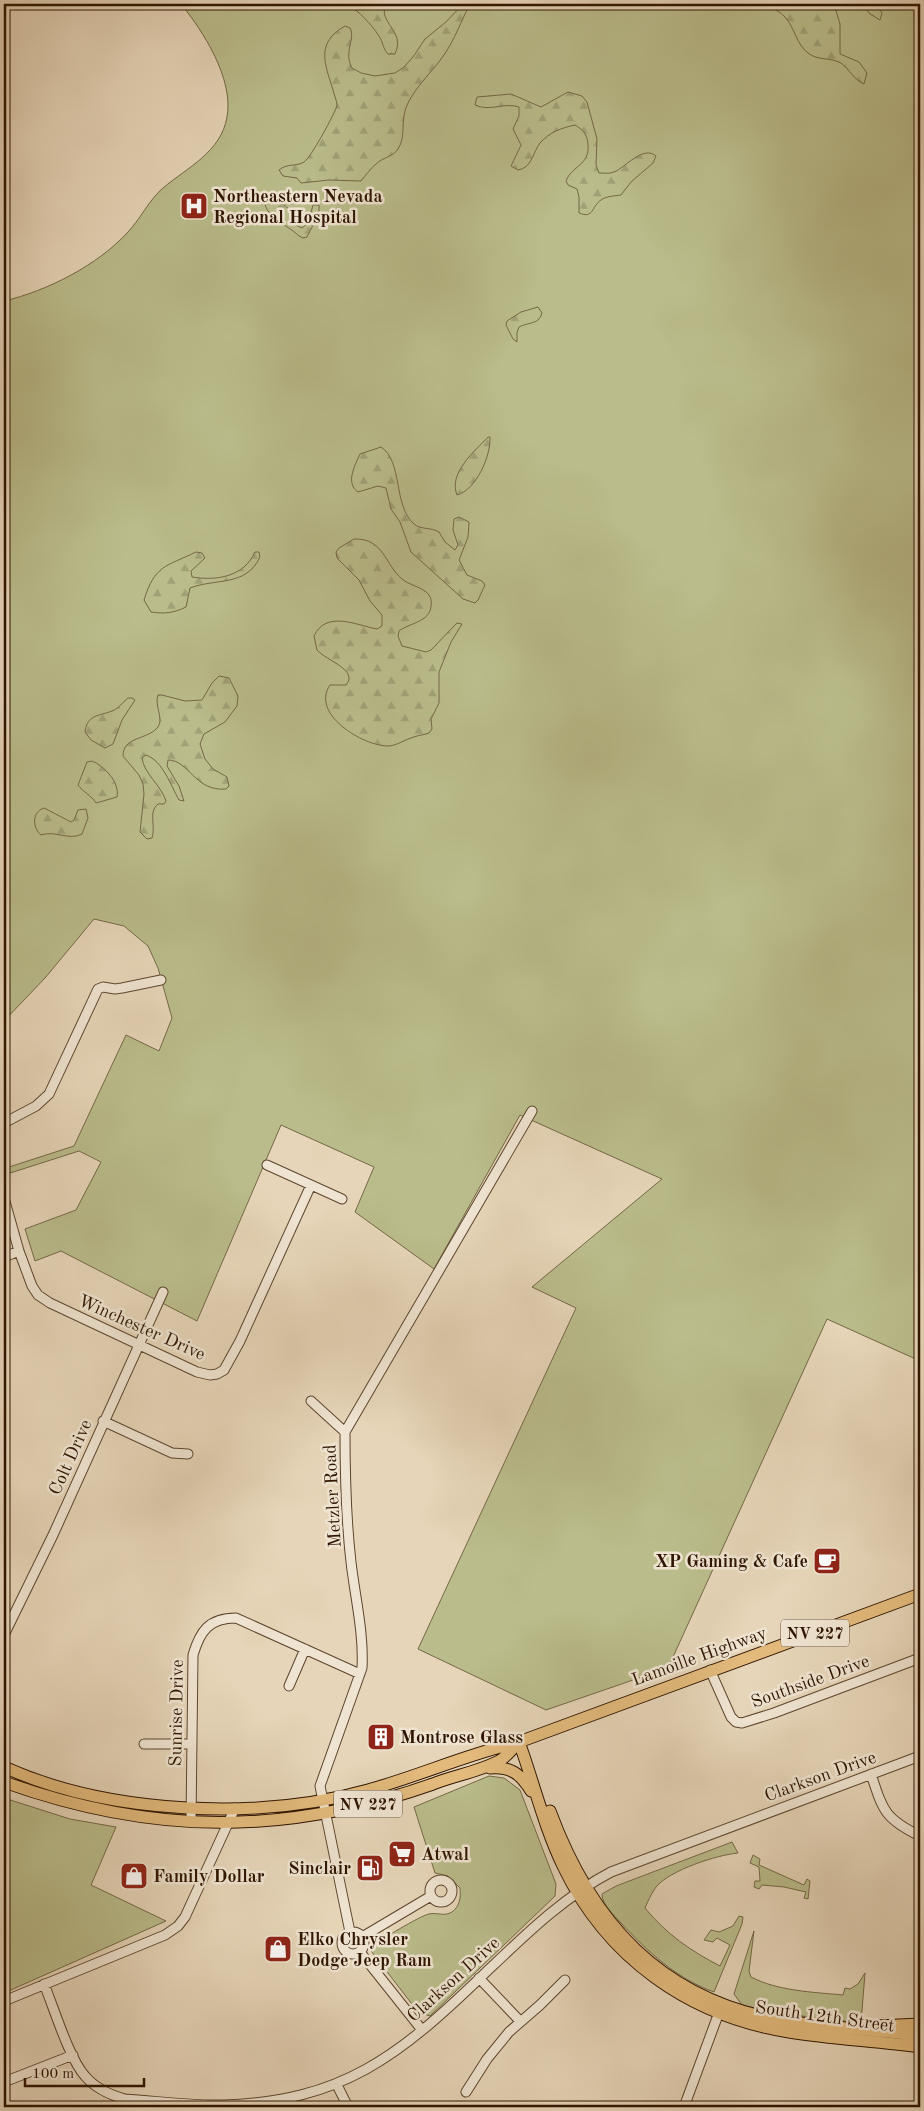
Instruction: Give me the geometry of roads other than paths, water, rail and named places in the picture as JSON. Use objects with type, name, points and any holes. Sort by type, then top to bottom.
[{"type":"main road","name":"Lamoille Highway","points":[[4,1767],[53,1785],[110,1798],[173,1807],[267,1807],[324,1801],[406,1779],[485,1750],[522,1740],[710,1670],[858,1619],[920,1594]]},
{"type":"main road","name":"Lamoille Highway","points":[[4,1782],[48,1798],[116,1812],[192,1822],[276,1821],[326,1813],[404,1794],[499,1762],[522,1740]]},
{"type":"main road","name":"South 12th Street","points":[[522,1740],[548,1826],[563,1866],[581,1890],[640,1954],[720,2009],[755,2025],[787,2032],[920,2046]]},
{"type":"main road","name":"South 12th Street","points":[[522,1740],[581,1890]]},
{"type":"main road","points":[[444,1780],[486,1769],[502,1768],[512,1770],[525,1781],[548,1826]]},
{"type":"main road","name":"South 12th Street","points":[[720,2009],[781,2020],[920,2036]]},
{"type":"main road","points":[[866,2030],[877,2026],[895,2024],[920,2024]]},
{"type":"street","points":[[4,1123],[44,1102],[98,990],[103,987],[115,989],[161,980]]},
{"type":"street","name":"Metzler Road","points":[[350,1932],[320,1786],[360,1674],[362,1652],[351,1559],[345,1432],[532,1111]]},
{"type":"street","points":[[267,1165],[342,1199]]},
{"type":"street","name":"Winchester Drive","points":[[4,1198],[19,1252],[32,1286],[38,1294],[50,1303],[203,1374],[217,1374],[224,1370],[240,1341],[311,1185]]},
{"type":"street","points":[[4,1257],[19,1252]]},
{"type":"street","name":"Colt Drive","points":[[4,1635],[53,1535],[163,1292]]},
{"type":"street","points":[[310,1401],[345,1432]]},
{"type":"street","points":[[103,1421],[172,1453],[188,1454]]},
{"type":"street","name":"Sunrise Drive","points":[[192,1822],[192,1655],[198,1639],[205,1629],[215,1622],[226,1618],[236,1618],[360,1674]]},
{"type":"street","points":[[289,1686],[306,1649]]},
{"type":"street","name":"Southside Drive","points":[[710,1670],[731,1717],[736,1722],[742,1723],[774,1713],[920,1658]]},
{"type":"street","points":[[144,1744],[191,1744]]},
{"type":"street","name":"Clarkson Drive","points":[[44,1984],[73,2054],[85,2076],[102,2091],[114,2096],[222,2106],[267,2102],[308,2094],[337,2084],[374,2066],[422,2030],[529,1931],[581,1890],[611,1872],[920,1756]]},
{"type":"street","points":[[871,1774],[882,1806],[888,1816],[901,1826],[920,1836]]},
{"type":"street","points":[[4,2001],[165,1935],[178,1926],[185,1917],[235,1808]]},
{"type":"street","points":[[362,1937],[431,1896]]},
{"type":"street","points":[[350,1932],[357,1932],[362,1937],[363,1946],[360,1952],[349,1953],[343,1949],[342,1938],[350,1932]]},
{"type":"street","points":[[360,1952],[422,2030]]},
{"type":"street","points":[[480,1978],[520,2021]]},
{"type":"street","points":[[466,2092],[487,2059],[520,2021],[540,2005],[565,1980]]},
{"type":"street","points":[[684,2107],[720,2009]]},
{"type":"street","points":[[4,2082],[73,2054]]},
{"type":"street","points":[[337,2084],[348,2107]]},
{"type":"place","name":"Northeastern Nevada Regional Hospital","points":[[194,206]]},
{"type":"place","name":"XP Gaming & Cafe","points":[[827,1561]]},
{"type":"place","name":"Montrose Glass","points":[[381,1737]]},
{"type":"place","name":"Atwal","points":[[402,1854]]},
{"type":"place","name":"Sinclair","points":[[370,1868]]},
{"type":"place","name":"Family Dollar","points":[[134,1876]]},
{"type":"place","name":"Elko Chrysler Dodge Jeep Ram","points":[[278,1949]]}]
